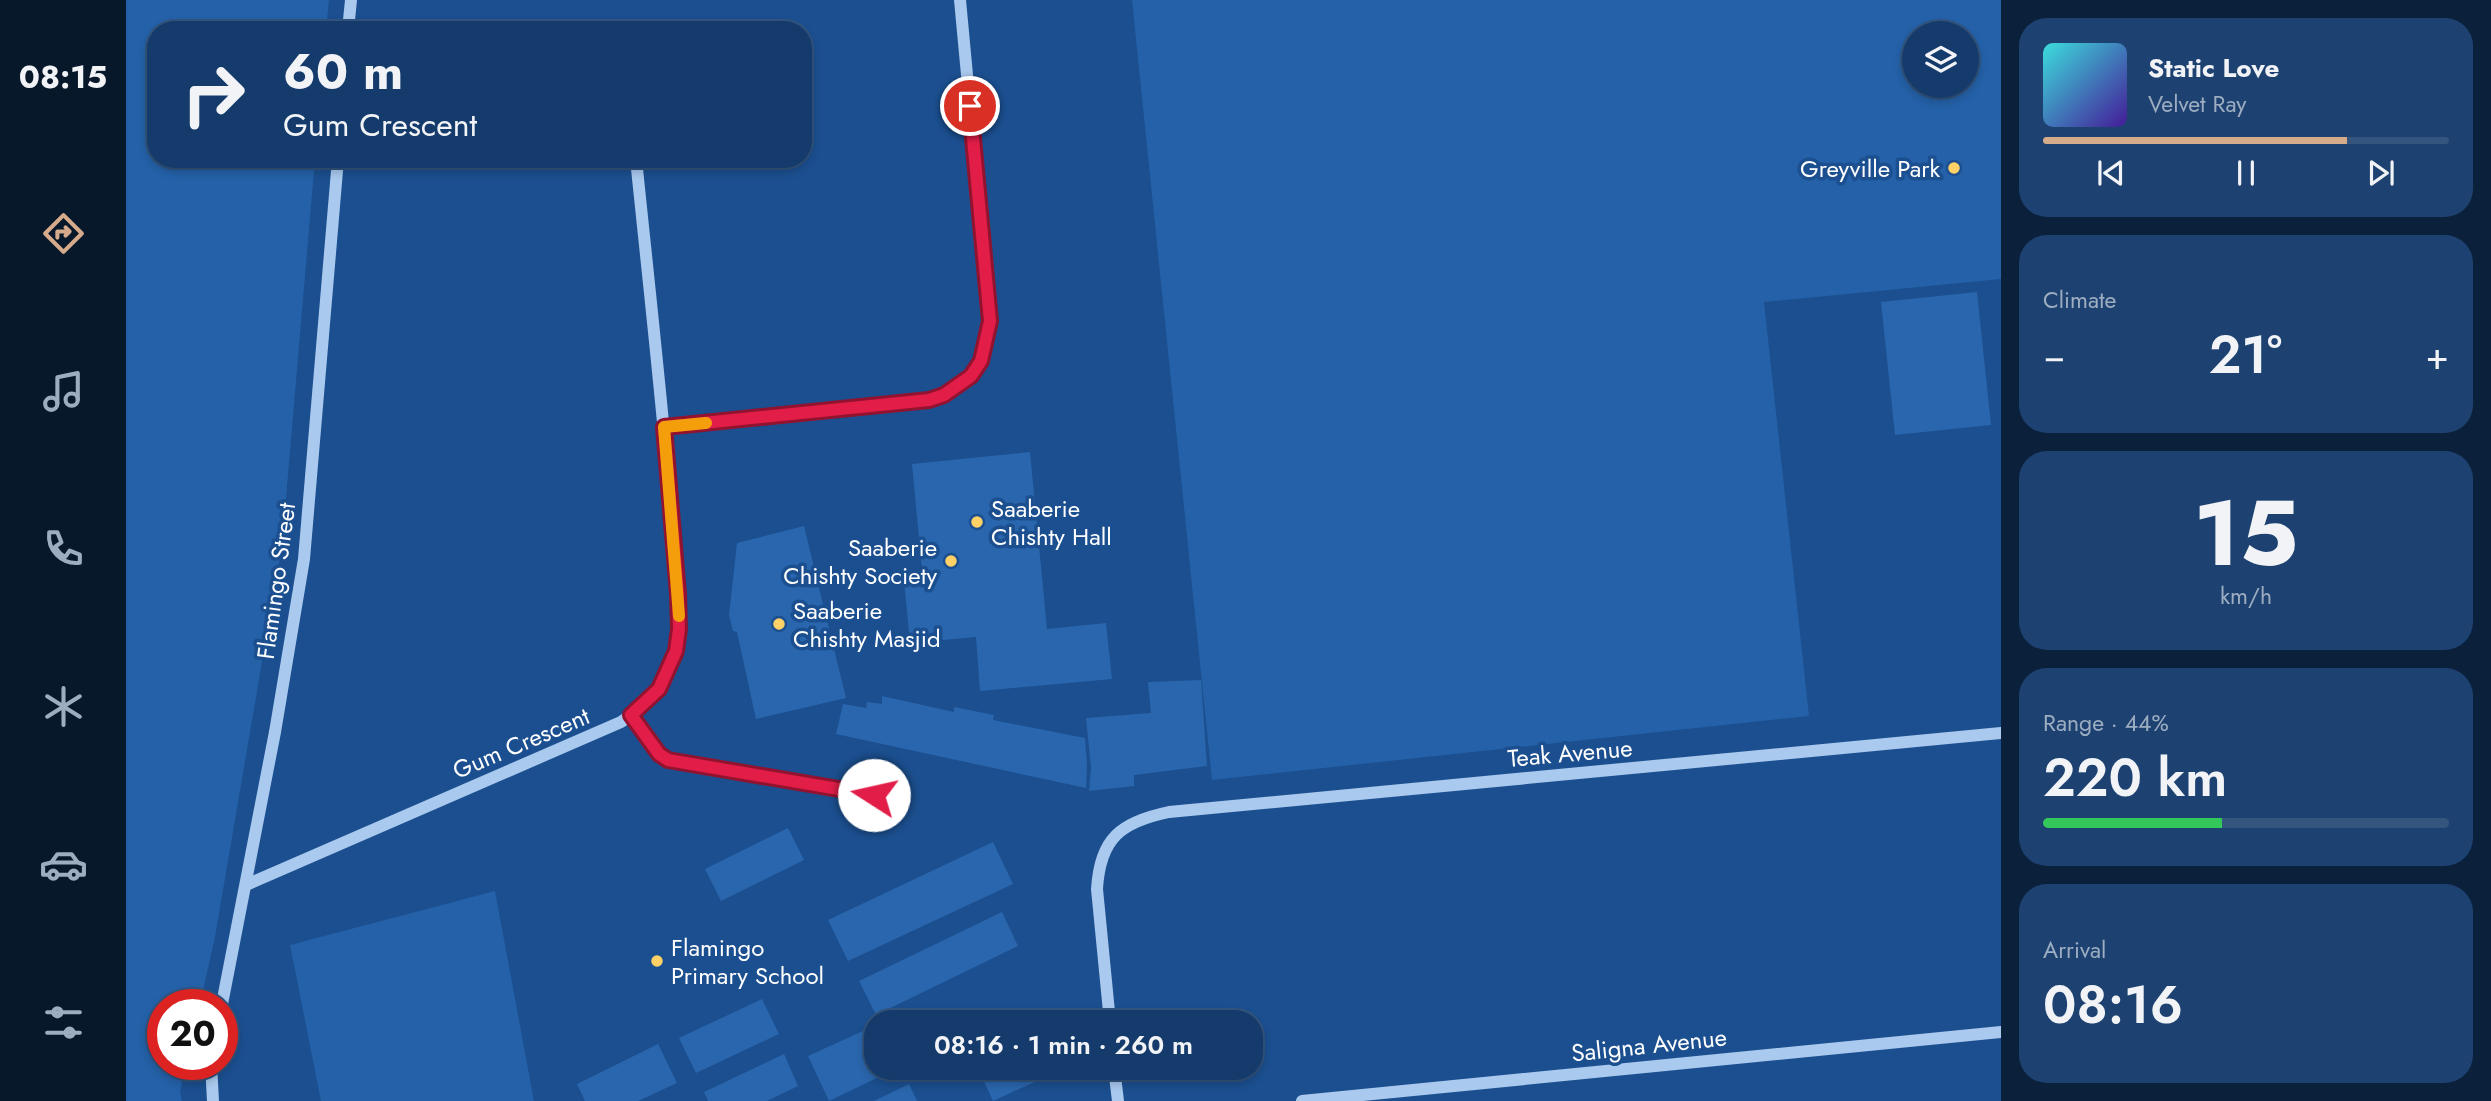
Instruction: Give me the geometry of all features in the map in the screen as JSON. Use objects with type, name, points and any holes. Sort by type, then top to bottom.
[{"type":"street","points":[[349,21],[351,0]]},
{"type":"street","points":[[664,427],[929,400],[957,387],[976,369],[981,361],[990,321],[960,0]]},
{"type":"street","name":"Flamingo Street","points":[[225,989],[304,559],[337,168]]},
{"type":"street","name":"Gum Crescent","points":[[246,885],[621,722],[659,689],[676,651],[679,629],[678,594],[637,168]]},
{"type":"street","points":[[631,715],[659,754],[668,760],[874,795]]},
{"type":"street","name":"Teak Avenue","points":[[1109,1010],[1097,888],[1098,868],[1108,843],[1130,824],[1144,817],[1183,811],[2001,733]]},
{"type":"street","name":"Saligna Avenue","points":[[1302,1101],[2001,1032]]},
{"type":"street","points":[[212,1080],[213,1101]]},
{"type":"street","points":[[1115,1080],[1118,1101]]},
{"type":"shaded area","points":[[126,0],[329,0],[327,21],[147,21],[147,168],[314,168],[282,545],[215,937],[203,989],[147,989],[147,1080],[183,1080],[180,1092],[182,1101],[126,1101]]},
{"type":"shaded area","points":[[1132,0],[2001,0],[2001,279],[1764,302],[1809,716],[1212,780]]},
{"type":"shaded area","points":[[495,891],[534,1101],[321,1101],[290,945]]},
{"type":"building","points":[[1977,292],[1991,425],[1895,435],[1881,302]]},
{"type":"building","name":"Saaberie Chishty Hall","points":[[1030,452],[1047,629],[1106,623],[1112,679],[980,691],[976,637],[910,643],[904,581],[923,579],[912,464]]},
{"type":"building","name":"Saaberie Chishty Masjid","points":[[804,526],[846,698],[756,719],[737,632],[733,631],[729,615],[737,543]]},
{"type":"building","points":[[1201,680],[1207,766],[1134,775],[1134,786],[1089,791],[1091,767],[1086,718],[1151,713],[1148,682]]},
{"type":"building","points":[[882,696],[954,712],[954,707],[994,715],[993,720],[1085,738],[1086,788],[836,734],[843,704],[866,708],[867,702],[882,704]]},
{"type":"building","points":[[788,828],[804,860],[721,901],[705,869]]},
{"type":"building","points":[[993,842],[1013,884],[848,961],[828,920]]},
{"type":"building","points":[[1002,912],[1018,946],[886,1010],[874,1010],[859,981]]},
{"type":"building","points":[[762,999],[779,1034],[696,1073],[679,1038]]},
{"type":"building","points":[[863,1031],[864,1080],[873,1080],[829,1101],[808,1056]]},
{"type":"building","points":[[658,1044],[677,1083],[638,1101],[585,1101],[577,1084]]},
{"type":"building","points":[[784,1054],[798,1086],[767,1101],[708,1101],[704,1092]]},
{"type":"building","points":[[983,1080],[1039,1080],[993,1101]]},
{"type":"building","points":[[909,1084],[917,1101],[874,1101]]},
{"type":"slow traffic","points":[[679,616],[664,427],[706,423]]},
{"type":"place","name":"Greyville Park","points":[[1954,168]]},
{"type":"place","name":"Saaberie Chishty Hall","points":[[977,522]]},
{"type":"place","name":"Saaberie Chishty Society","points":[[951,561]]},
{"type":"place","name":"Saaberie Chishty Masjid","points":[[779,624]]},
{"type":"place","name":"Flamingo Primary School","points":[[657,961]]},
{"type":"route","points":[[874,795],[668,760],[659,754],[631,715],[659,689],[676,651],[679,629],[664,427],[929,400],[944,395],[971,376],[981,361],[990,321],[970,106]]}]
